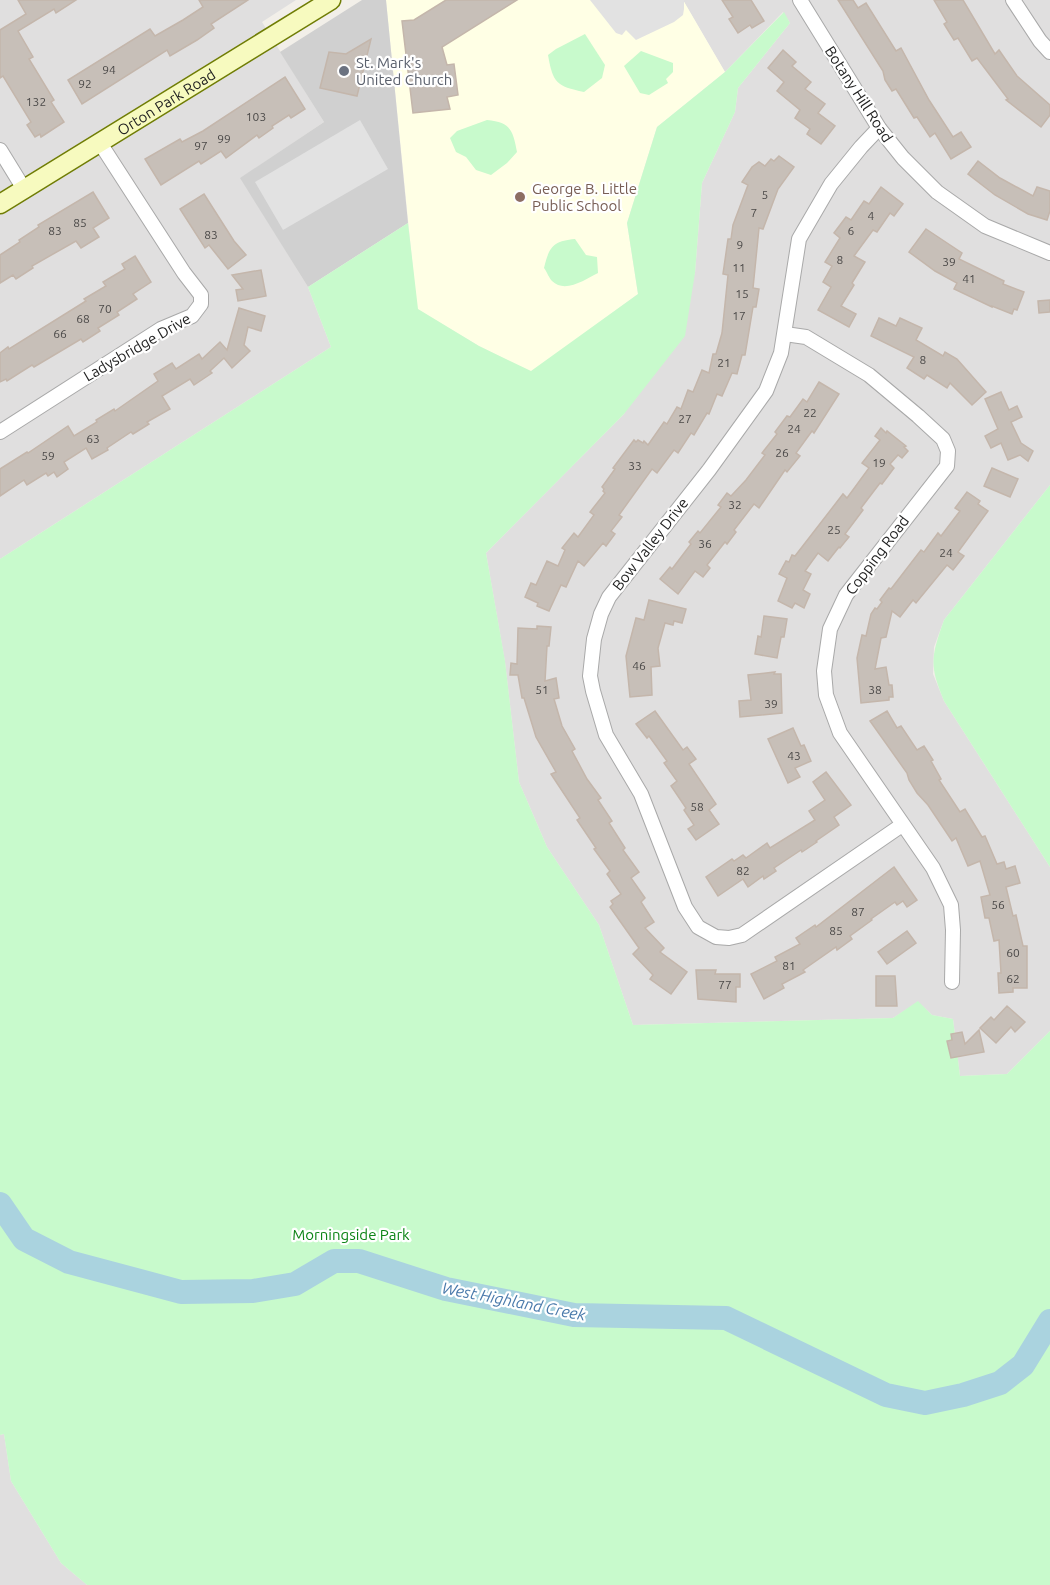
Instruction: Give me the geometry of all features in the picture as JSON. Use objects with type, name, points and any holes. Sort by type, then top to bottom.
[{"type":"street","name":"Orton Park Road","points":[[0,204],[332,0]]},
{"type":"street","name":"Botany Hill Road","points":[[800,0],[879,128],[903,158],[937,192],[985,226],[1050,253]]},
{"type":"street","points":[[1015,1],[1040,41],[1050,52]]},
{"type":"street","name":"Bow Valley Drive","points":[[879,128],[831,184],[799,240],[781,353],[766,391],[709,470],[609,597],[601,614],[594,639],[590,676],[606,735],[641,794],[685,907],[698,927],[707,933],[729,938],[742,935],[902,825]]},
{"type":"street","name":"Ladysbridge Drive","points":[[0,432],[161,329],[192,316],[201,304],[201,295],[184,273],[100,143]]},
{"type":"street","points":[[0,150],[24,189]]},
{"type":"street","name":"Copping Road","points":[[785,334],[806,338],[869,375],[931,427],[943,439],[948,451],[947,466],[846,595],[830,629],[824,671],[826,694],[840,733],[933,868],[951,905],[952,982]]},
{"type":"shaded area","points":[[0,0],[296,0],[262,22],[324,122],[241,178],[308,287],[331,347],[0,559]]},
{"type":"shaded area","points":[[362,0],[386,0],[408,223],[308,287],[240,178],[324,122],[280,52]]},
{"type":"shaded area","name":"George B. Little Public School","points":[[386,0],[683,0],[725,72],[657,127],[627,223],[638,294],[531,372],[479,346],[417,309]]},
{"type":"shaded area","points":[[590,0],[684,0],[684,9],[683,15],[674,22],[636,40],[626,30],[622,35],[616,33]]},
{"type":"shaded area","points":[[683,0],[1050,0],[1050,485],[944,620],[934,647],[933,674],[944,701],[1050,867],[1050,1031],[1007,1074],[960,1076],[953,1019],[932,1015],[918,1002],[893,1018],[633,1025],[599,925],[547,847],[519,782],[505,662],[486,553],[624,414],[695,273],[702,183],[735,112],[738,88],[790,23],[783,12],[725,72]]},
{"type":"shaded area","points":[[360,120],[388,169],[283,230],[255,182]]},
{"type":"shaded area","points":[[4,1434],[11,1481],[61,1563],[87,1585],[0,1585],[0,1435]]},
{"type":"green space","name":"Morningside Park","points":[[784,12],[790,23],[738,88],[735,112],[702,183],[695,273],[685,336],[624,414],[486,553],[505,661],[519,782],[547,847],[599,925],[633,1025],[893,1018],[918,1001],[932,1015],[953,1019],[960,1076],[1007,1074],[1050,1031],[1050,1585],[87,1585],[61,1563],[11,1481],[4,1434],[0,1435],[0,559],[331,347],[308,287],[408,223],[418,309],[479,346],[531,371],[638,294],[627,223],[657,127],[725,72]]},
{"type":"green space","points":[[585,34],[605,65],[602,78],[584,92],[567,88],[557,82],[548,55]]},
{"type":"green space","points":[[641,51],[673,63],[673,72],[666,79],[668,83],[649,95],[640,93],[624,66]]},
{"type":"green space","points":[[487,120],[501,123],[509,128],[517,152],[491,175],[476,170],[466,157],[456,152],[450,138],[457,131]]},
{"type":"green space","points":[[575,239],[586,255],[597,257],[598,273],[569,286],[557,285],[544,268],[548,255],[553,246],[562,241]]},
{"type":"green space","points":[[1050,485],[1050,867],[944,701],[934,669],[934,652],[944,620]]},
{"type":"building","points":[[18,0],[76,0],[56,13],[54,9],[18,31],[33,57],[29,59],[54,100],[51,102],[64,122],[41,137],[40,134],[35,137],[27,125],[31,122],[3,76],[0,78],[0,30],[26,14]]},
{"type":"building","points":[[199,0],[248,0],[211,24],[214,28],[197,40],[170,56],[167,50],[82,104],[68,80],[150,29],[155,36],[183,20],[203,7]]},
{"type":"building","points":[[446,0],[517,0],[442,47],[447,65],[454,64],[458,95],[447,97],[450,109],[413,113],[402,21],[414,20]]},
{"type":"building","points":[[722,0],[751,0],[764,21],[752,28],[750,25],[738,33],[729,19],[733,17]]},
{"type":"building","points":[[838,0],[853,0],[858,8],[866,3],[896,51],[901,48],[929,100],[953,137],[961,132],[971,147],[951,159],[935,133],[930,137],[917,117],[914,118],[896,89],[892,91],[885,80],[883,71]]},
{"type":"building","points":[[934,0],[963,0],[995,54],[999,50],[1017,76],[1050,105],[1050,115],[1041,127],[1006,100],[1008,99],[977,58],[972,61],[958,38],[954,40]]},
{"type":"building","name":"St. Mark's United Church","points":[[371,39],[357,96],[320,88],[329,52],[346,54]]},
{"type":"building","points":[[783,50],[796,62],[792,66],[811,82],[805,89],[825,104],[818,113],[835,126],[821,144],[807,134],[810,129],[795,118],[800,110],[777,91],[784,82],[768,68]]},
{"type":"building","points":[[285,77],[305,109],[291,118],[289,115],[259,138],[257,135],[226,158],[221,151],[201,164],[199,161],[161,185],[145,159],[180,139],[182,142],[203,131]]},
{"type":"building","points":[[779,156],[794,167],[778,189],[763,229],[759,228],[753,288],[759,289],[756,307],[753,307],[745,355],[742,355],[737,374],[732,373],[722,396],[717,394],[709,414],[707,413],[694,435],[691,433],[678,453],[674,450],[657,473],[652,469],[619,515],[622,517],[611,531],[615,534],[606,546],[603,543],[584,566],[578,561],[566,587],[561,585],[549,611],[537,606],[538,603],[525,597],[531,583],[536,585],[547,561],[558,566],[565,550],[562,548],[574,533],[578,537],[594,515],[590,512],[605,493],[602,487],[615,469],[613,468],[634,440],[643,443],[644,441],[648,445],[664,422],[667,424],[677,407],[681,409],[688,390],[693,392],[702,370],[709,373],[713,354],[716,354],[722,333],[728,275],[723,274],[728,239],[731,239],[733,225],[748,185],[742,182],[752,167],[759,162],[765,166],[771,159],[774,161]]},
{"type":"building","points":[[978,161],[1000,178],[1033,196],[1037,187],[1050,191],[1050,211],[1047,220],[1028,214],[995,195],[968,174]]},
{"type":"building","points":[[881,187],[903,204],[894,216],[890,213],[877,232],[873,230],[854,256],[865,262],[841,306],[856,314],[849,327],[818,310],[831,287],[823,282],[832,266],[825,262],[840,238],[834,233],[846,217],[851,220],[864,201],[869,204]]},
{"type":"building","points":[[93,192],[109,218],[93,228],[99,237],[81,248],[76,241],[32,266],[33,268],[16,279],[13,275],[0,283],[0,255],[39,227],[38,225]]},
{"type":"building","points":[[204,194],[234,241],[246,255],[228,269],[209,245],[205,248],[180,209]]},
{"type":"building","points":[[926,229],[962,253],[959,259],[1004,281],[1003,284],[1024,292],[1017,310],[1014,309],[1012,314],[954,289],[957,283],[935,271],[909,252]]},
{"type":"building","points":[[135,256],[151,282],[133,294],[137,299],[117,312],[119,315],[98,328],[100,331],[83,342],[81,339],[34,367],[32,365],[7,381],[6,379],[0,382],[0,353],[86,301],[84,299],[106,286],[103,282],[125,269],[122,264]]},
{"type":"building","points":[[261,270],[266,296],[238,301],[236,290],[243,289],[232,275]]},
{"type":"building","points":[[1050,300],[1050,312],[1039,313],[1038,301]]},
{"type":"building","points":[[239,308],[265,316],[261,331],[248,327],[244,345],[250,351],[232,368],[224,358],[210,371],[212,373],[194,385],[190,379],[162,396],[170,409],[147,422],[149,424],[133,434],[131,432],[107,448],[108,450],[92,459],[86,448],[64,462],[68,469],[57,477],[54,472],[48,476],[46,473],[27,485],[24,480],[0,496],[0,469],[68,426],[74,436],[114,409],[115,411],[158,381],[154,374],[172,363],[176,369],[199,354],[202,359],[220,342],[227,350]]},
{"type":"building","points":[[879,318],[896,326],[900,318],[922,328],[916,340],[943,356],[945,352],[957,359],[986,392],[972,405],[950,383],[947,388],[927,375],[924,379],[907,368],[914,357],[871,336]]},
{"type":"building","points":[[819,382],[839,394],[814,433],[812,431],[796,453],[800,456],[787,472],[785,470],[759,508],[754,504],[734,530],[736,532],[727,544],[725,542],[707,565],[710,568],[703,577],[695,571],[678,594],[660,579],[670,567],[672,569],[691,544],[689,542],[698,531],[700,533],[721,507],[718,505],[727,493],[731,496],[746,480],[765,455],[762,453],[777,434],[775,432],[803,399],[807,402]]},
{"type":"building","points":[[1001,392],[1009,410],[1017,406],[1022,417],[1011,422],[1021,443],[1033,451],[1028,461],[1020,455],[1008,460],[1001,443],[991,448],[985,436],[998,429],[985,399]]},
{"type":"building","points":[[881,428],[906,446],[904,447],[908,451],[902,458],[898,455],[890,464],[894,468],[861,508],[863,510],[845,534],[849,537],[840,548],[828,561],[818,553],[805,571],[811,574],[803,590],[810,594],[804,608],[795,603],[792,608],[778,601],[787,578],[779,574],[786,561],[789,562],[792,555],[795,556],[843,494],[847,498],[869,468],[862,463],[880,440],[875,436]]},
{"type":"building","points":[[992,468],[1018,479],[1010,497],[984,486]]},
{"type":"building","points":[[967,492],[980,501],[978,504],[988,511],[958,552],[964,556],[953,570],[947,565],[916,603],[913,600],[900,617],[892,611],[886,637],[881,638],[875,669],[886,667],[893,697],[889,697],[889,700],[861,703],[857,658],[862,635],[866,636],[871,614],[882,602],[880,600],[889,588],[891,589],[921,550],[924,552],[938,533],[941,536],[960,511],[955,508]]},
{"type":"building","points":[[649,600],[686,609],[682,623],[674,621],[673,625],[665,623],[658,648],[660,666],[651,667],[652,695],[630,697],[626,656],[636,618],[644,620]]},
{"type":"building","points":[[764,616],[787,619],[777,658],[755,654],[758,636],[761,637]]},
{"type":"building","points":[[537,626],[551,627],[549,646],[547,646],[545,681],[556,678],[559,698],[554,699],[562,726],[575,749],[572,751],[587,779],[601,798],[598,800],[612,821],[609,823],[625,848],[623,850],[639,872],[631,878],[645,898],[641,902],[654,922],[645,928],[664,948],[660,952],[687,972],[671,994],[650,979],[653,975],[633,954],[639,948],[610,907],[613,904],[611,901],[621,894],[607,874],[610,871],[577,820],[580,818],[551,774],[556,772],[536,737],[524,698],[522,698],[518,675],[510,675],[511,663],[517,664],[518,628],[537,629]]},
{"type":"building","points":[[775,672],[774,674],[781,674],[782,713],[740,717],[739,701],[751,700],[748,675]]},
{"type":"building","points":[[655,711],[683,750],[687,747],[696,759],[689,764],[716,804],[709,810],[719,824],[696,840],[688,829],[694,825],[671,786],[677,781],[664,763],[667,761],[649,736],[647,738],[636,724]]},
{"type":"building","points":[[887,711],[897,728],[901,726],[917,750],[924,746],[933,760],[931,761],[941,779],[939,780],[960,812],[965,809],[982,837],[985,836],[997,864],[1004,862],[1006,869],[1015,866],[1020,883],[1006,887],[1013,916],[1016,915],[1023,946],[1027,946],[1027,988],[1013,988],[1013,992],[999,993],[998,973],[1001,973],[999,940],[994,941],[989,918],[985,918],[981,897],[990,895],[980,861],[968,866],[956,838],[952,841],[928,805],[917,793],[907,773],[870,721]]},
{"type":"building","points":[[793,728],[811,761],[795,768],[800,777],[788,783],[768,739]]},
{"type":"building","points":[[826,772],[851,805],[834,817],[839,825],[802,852],[801,850],[774,868],[776,871],[764,879],[763,876],[748,887],[743,879],[718,896],[706,877],[732,859],[734,861],[743,855],[746,858],[767,843],[770,848],[815,820],[809,811],[825,800],[813,782]]},
{"type":"building","points":[[894,867],[917,900],[907,907],[903,901],[897,905],[895,902],[850,936],[852,939],[837,950],[836,947],[803,970],[805,972],[782,984],[784,988],[764,999],[751,974],[777,961],[775,957],[800,944],[796,938],[815,925],[816,927]]},
{"type":"building","points":[[907,931],[916,943],[887,964],[878,952]]},
{"type":"building","points":[[696,970],[716,970],[715,974],[740,974],[740,987],[736,987],[736,1002],[698,999]]},
{"type":"building","points":[[876,976],[895,976],[897,1006],[876,1006]]},
{"type":"building","points":[[1007,1006],[1025,1022],[1015,1032],[1011,1027],[996,1043],[980,1028],[991,1017],[994,1020]]},
{"type":"building","points":[[979,1030],[984,1052],[951,1058],[947,1041],[952,1040],[951,1034],[962,1032],[965,1044]]},
{"type":"waterway","name":"West Highland Creek","points":[[0,1204],[24,1239],[69,1262],[181,1292],[253,1291],[295,1284],[334,1261],[359,1261],[446,1289],[574,1315],[726,1318],[886,1395],[925,1403],[963,1395],[1000,1383],[1023,1365],[1050,1321]]},
{"type":"place","name":"St. Mark's United Church","points":[[344,71]]},
{"type":"place","name":"George B. Little Public School","points":[[520,197]]}]
